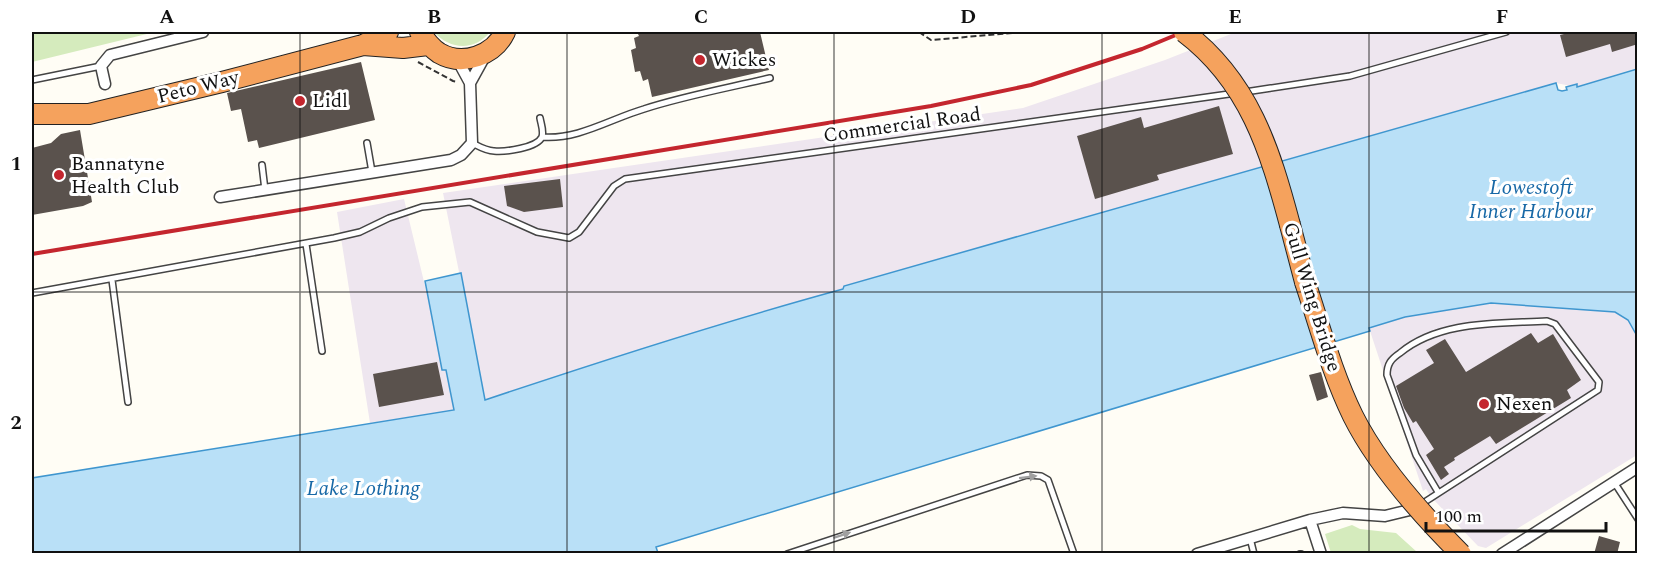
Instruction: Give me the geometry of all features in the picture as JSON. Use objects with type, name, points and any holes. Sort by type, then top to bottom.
[{"type":"highway","name":"Peto Way","points":[[32,114],[89,114],[363,45],[388,32]]},
{"type":"highway","points":[[424,38],[441,54],[457,59],[472,58],[486,53],[506,32]]},
{"type":"highway","name":"Gull Wing Bridge","points":[[1184,32],[1202,45],[1226,71],[1245,99],[1261,134],[1277,175],[1305,282],[1336,379],[1354,418],[1385,466],[1435,528],[1461,554]]},
{"type":"highway","name":"Peto Way","points":[[363,45],[403,48],[424,38]]},
{"type":"street","points":[[105,84],[100,66],[110,55],[202,32]]},
{"type":"street","points":[[220,197],[372,174],[451,160],[461,155],[472,143],[471,83],[486,53]]},
{"type":"street","points":[[457,59],[471,83]]},
{"type":"street","points":[[1502,554],[1638,467]]},
{"type":"street","points":[[1197,554],[1310,520],[1344,513],[1385,516],[1414,509]]},
{"type":"street","points":[[1310,520],[1321,554]]},
{"type":"lane","name":"Commercial Road","points":[[306,244],[360,232],[389,218],[422,207],[470,202],[537,232],[568,238],[579,232],[614,186],[625,179],[1320,82],[1350,76],[1506,32]]},
{"type":"lane","points":[[32,80],[100,66]]},
{"type":"lane","points":[[542,137],[555,138],[603,126],[643,109],[770,78]]},
{"type":"lane","points":[[472,143],[494,152],[526,148],[537,143],[542,137],[540,118]]},
{"type":"lane","points":[[367,143],[372,174]]},
{"type":"lane","points":[[262,165],[266,191]]},
{"type":"lane","points":[[32,293],[306,244],[322,351]]},
{"type":"lane","points":[[112,280],[128,402]]},
{"type":"lane","points":[[1414,509],[1598,390],[1599,382],[1555,324],[1547,321],[1454,328],[1429,335],[1407,346],[1392,359],[1387,368],[1387,375],[1416,455],[1438,492]]},
{"type":"lane","points":[[787,554],[1027,475],[1041,476],[1048,480],[1074,554]]},
{"type":"lane","points":[[1614,482],[1638,519]]},
{"type":"lane","points":[[1250,538],[1254,554]]},
{"type":"path","points":[[919,32],[931,39],[1024,32]]},
{"type":"path","points":[[403,48],[406,56],[453,81],[471,83]]},
{"type":"shaded area","points":[[1236,32],[1637,32],[1637,68],[1576,87],[1556,83],[844,286],[843,289],[485,400],[443,193],[1023,108],[1165,60]]},
{"type":"shaded area","points":[[404,199],[455,410],[370,423],[337,212]]},
{"type":"shaded area","points":[[1491,303],[1615,312],[1628,320],[1637,336],[1637,455],[1486,548],[1478,546],[1426,489],[1423,491],[1369,328],[1405,317]]},
{"type":"green space","points":[[32,32],[155,32],[32,62]]},
{"type":"green space","points":[[434,32],[490,32],[477,43],[462,46],[447,42]]},
{"type":"green space","points":[[1352,525],[1360,529],[1396,533],[1417,552],[1331,553],[1325,534]]},
{"type":"water","name":"Lowestoft Inner Harbour","points":[[1637,69],[1637,336],[1628,320],[1615,312],[1491,303],[1405,317],[1369,328],[1370,331],[656,547],[658,553],[32,554],[32,478],[454,410],[446,370],[442,370],[425,281],[461,273],[485,400],[663,342],[843,289],[844,286],[1556,83],[1558,90],[1562,91],[1567,90],[1566,87],[1577,84],[1577,87]]},
{"type":"building","name":"Wickes","points":[[637,32],[760,32],[769,70],[652,97],[648,79],[643,81],[640,71],[635,72],[631,50],[636,48],[634,38],[639,36]]},
{"type":"building","points":[[1572,32],[1638,32],[1638,44],[1612,52],[1610,44],[1566,57],[1560,35]]},
{"type":"building","name":"Lidl","points":[[361,62],[375,120],[259,148],[257,140],[248,142],[241,109],[231,111],[227,93]]},
{"type":"building","points":[[1219,106],[1233,154],[1157,175],[1159,180],[1095,199],[1077,136],[1141,117],[1144,128]]},
{"type":"building","name":"Bannatyne Health Club","points":[[80,130],[92,202],[83,206],[32,215],[32,148],[51,143],[61,134]]},
{"type":"building","points":[[560,179],[563,207],[524,212],[507,206],[504,186]]},
{"type":"building","name":"Nexen","points":[[1531,333],[1538,343],[1553,334],[1581,380],[1567,390],[1571,398],[1496,444],[1490,436],[1454,458],[1455,460],[1444,467],[1449,474],[1441,480],[1426,455],[1434,449],[1416,421],[1413,423],[1404,408],[1396,386],[1434,363],[1426,350],[1445,339],[1466,372]]},
{"type":"building","points":[[437,362],[444,395],[379,407],[373,374]]},
{"type":"building","points":[[1321,372],[1328,397],[1317,401],[1309,375]]},
{"type":"building","points":[[1599,536],[1620,542],[1617,554],[1594,554]]},
{"type":"railway","points":[[32,254],[931,106],[1031,85],[1142,49],[1183,32]]},
{"type":"place","name":"Wickes","points":[[700,60]]},
{"type":"place","name":"Lidl","points":[[300,101]]},
{"type":"place","name":"Bannatyne Health Club","points":[[59,175]]},
{"type":"place","name":"Nexen","points":[[1484,404]]},
{"type":"water label","name":"Lake Lothing","points":[[363,489]]}]
